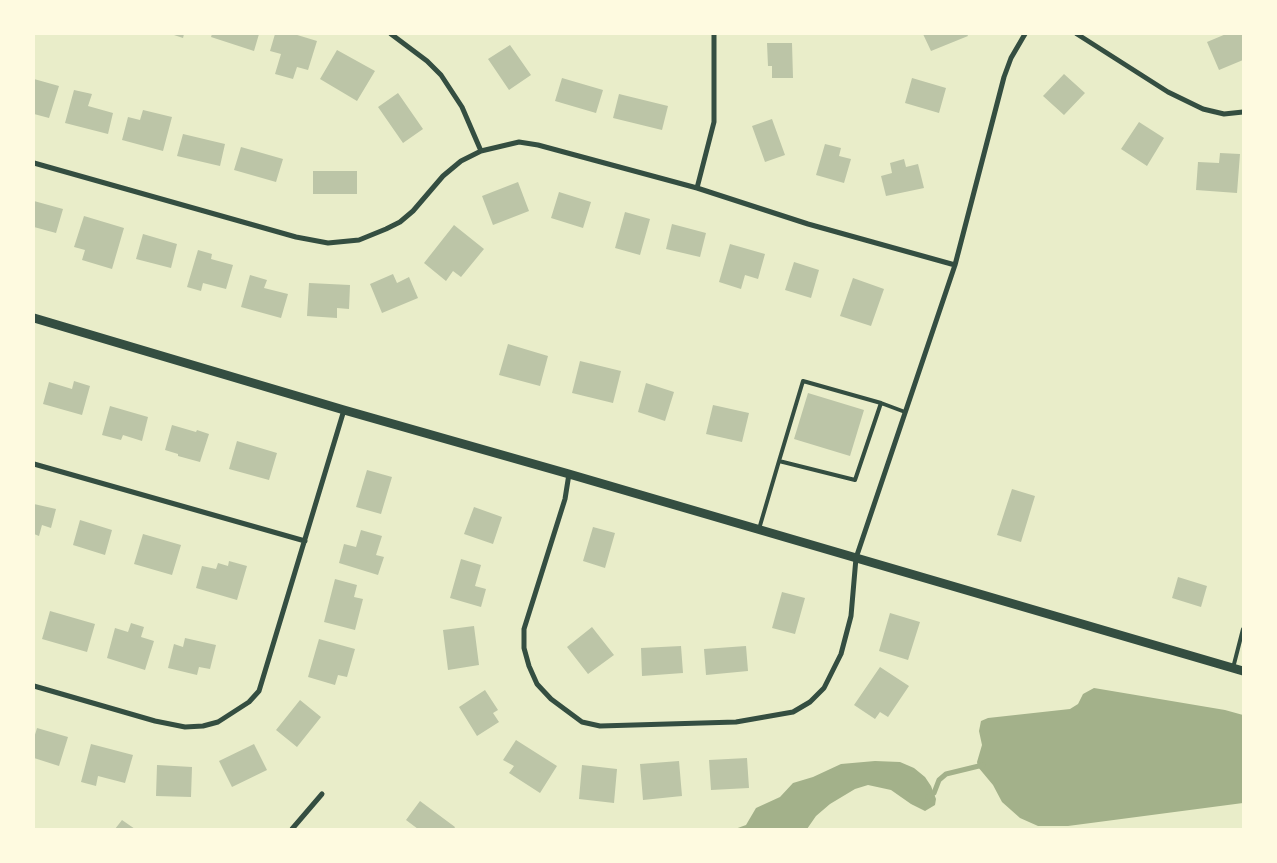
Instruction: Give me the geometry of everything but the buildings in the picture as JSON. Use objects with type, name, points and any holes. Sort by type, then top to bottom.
[{"type":"street","points":[[391,34],[427,61],[441,75],[462,106],[481,151]]},
{"type":"street","points":[[697,188],[714,122],[714,34]]},
{"type":"street","points":[[569,474],[565,499],[524,629],[524,648],[529,666],[538,684],[550,699],[582,722],[600,726],[736,722],[793,712],[810,702],[824,688],[841,654],[851,616],[856,558],[954,265],[1004,77],[1011,58],[1025,34]]},
{"type":"street","points":[[1077,34],[1168,92],[1203,109],[1224,114],[1243,112]]},
{"type":"street","points":[[34,163],[286,235],[328,243],[359,240],[400,222],[413,211],[443,176],[461,161],[481,151],[519,142],[538,145],[697,188],[808,224],[954,265]]},
{"type":"street","points":[[34,318],[1243,671]]},
{"type":"street","points":[[34,686],[155,721],[184,727],[203,726],[218,722],[249,702],[259,690],[344,410]]},
{"type":"street","points":[[34,464],[305,542]]},
{"type":"street","points":[[292,829],[322,794]]},
{"type":"lane","points":[[759,529],[803,381],[905,412]]},
{"type":"lane","points":[[779,461],[856,480],[880,403]]},
{"type":"lane","points":[[1233,668],[1243,629]]},
{"type":"shaded area","points":[[1094,688],[1225,710],[1243,715],[1243,803],[1068,826],[1038,826],[1020,818],[1002,802],[993,785],[978,767],[977,762],[982,745],[979,731],[981,721],[988,718],[1070,709],[1078,704],[1083,694]]},
{"type":"shaded area","points":[[875,761],[900,762],[914,768],[925,777],[931,786],[936,799],[935,805],[925,811],[891,790],[868,785],[855,789],[830,804],[816,816],[807,829],[735,829],[746,825],[756,808],[780,797],[793,783],[813,777],[841,764]]},
{"type":"waterway","points":[[928,797],[934,793],[939,780],[946,774],[983,765]]}]
